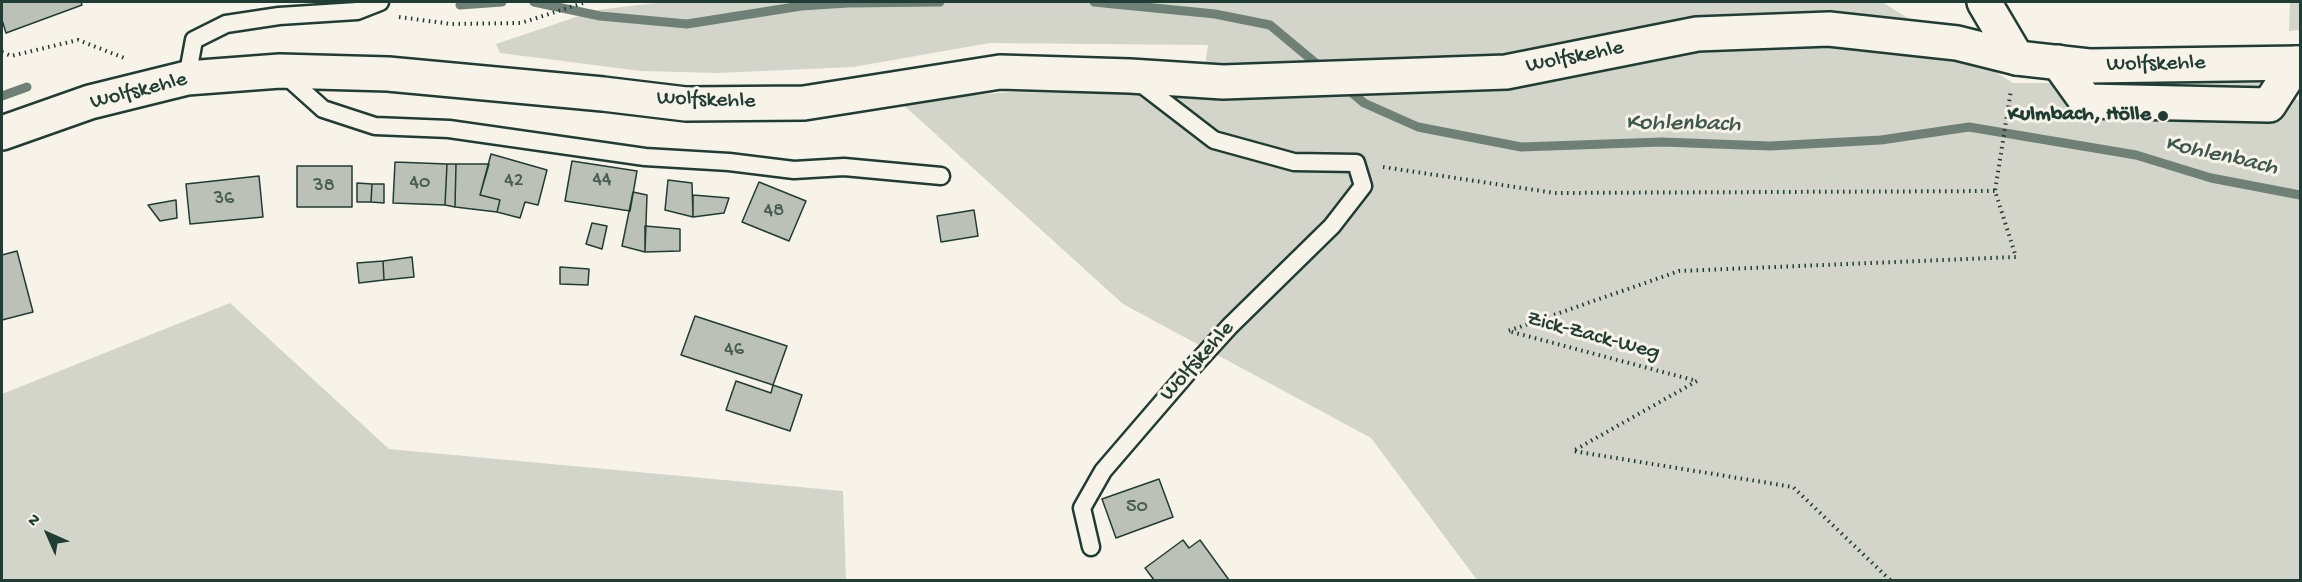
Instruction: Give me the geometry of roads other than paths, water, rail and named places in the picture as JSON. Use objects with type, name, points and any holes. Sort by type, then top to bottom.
[{"type":"street","points":[[1984,2],[2017,58]]},
{"type":"street","name":"Wolfskehle","points":[[2,133],[90,102],[187,78],[280,71],[388,74],[686,104],[804,103],[1000,72],[1131,76],[1223,82],[1506,72],[1697,34],[1829,29],[1957,43],[2017,58],[2089,66],[2299,65]]},
{"type":"lane","points":[[337,2],[357,11]]},
{"type":"lane","points":[[187,78],[194,40],[226,24],[279,16],[357,11],[380,2]]},
{"type":"lane","points":[[280,71],[323,109],[375,126],[449,129],[645,157],[729,162],[794,170],[844,167],[941,176]]},
{"type":"lane","name":"Wolfskehle","points":[[1091,547],[1082,508],[1103,471],[1230,326],[1332,226],[1363,186],[1356,163],[1294,162],[1214,140],[1131,76]]},
{"type":"waterway","name":"Kohlenbach","points":[[460,5],[502,2]]},
{"type":"waterway","name":"Kohlenbach","points":[[534,2],[600,16],[687,24],[801,6],[940,2]]},
{"type":"waterway","name":"Kohlenbach","points":[[1094,2],[1215,14],[1270,25],[1324,70]]},
{"type":"waterway","name":"Kohlenbach","points":[[1344,86],[1364,103],[1418,127],[1521,147],[1662,142],[1770,146],[1881,140],[1969,127],[2136,155],[2211,178],[2300,195]]},
{"type":"waterway","name":"Kohlenbach","points":[[2,96],[27,87]]},
{"type":"place","name":"Kulmbach, Hölle","points":[[2163,116]]}]
